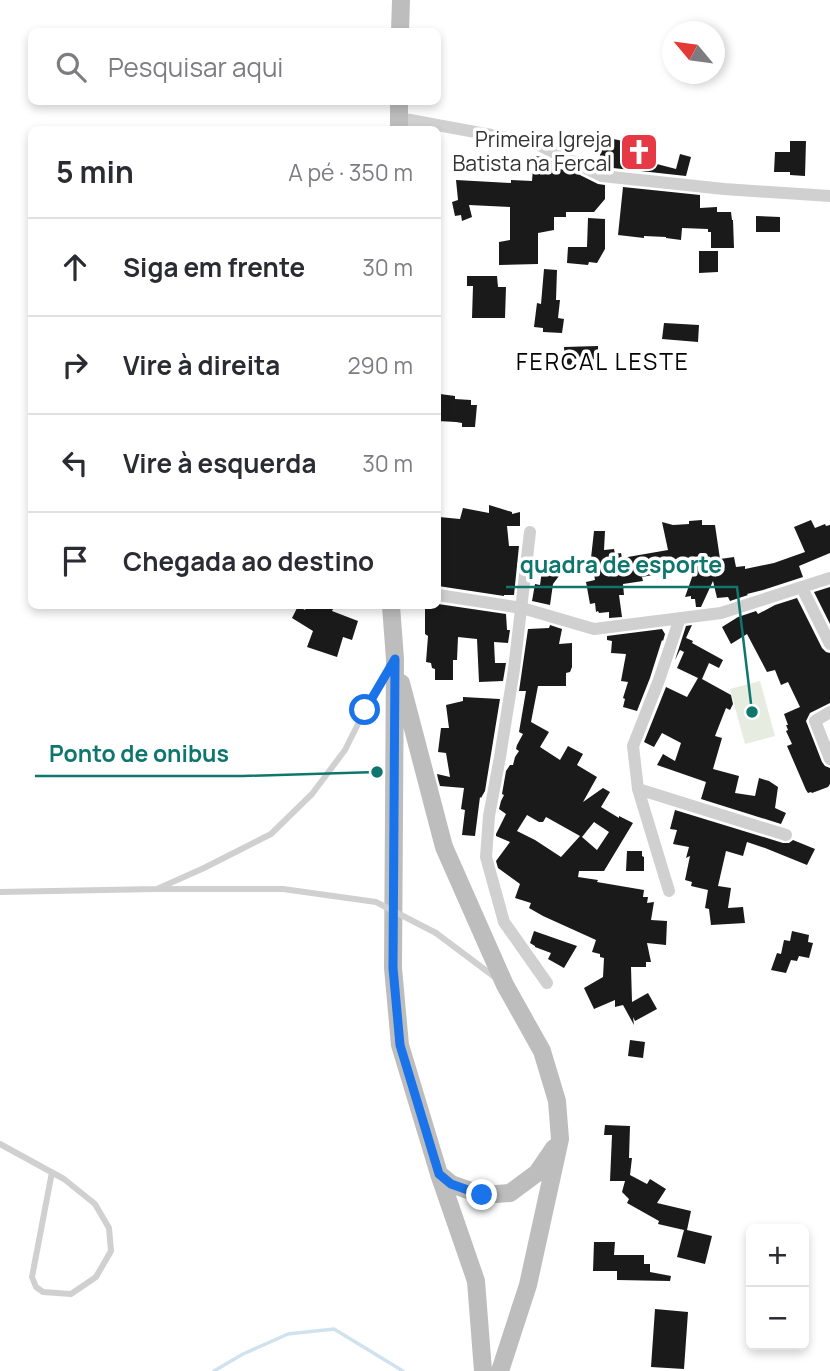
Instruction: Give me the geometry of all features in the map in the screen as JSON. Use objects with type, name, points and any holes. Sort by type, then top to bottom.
[{"type":"main road","points":[[400,28],[401,0]]},
{"type":"main road","points":[[391,609],[395,659],[393,968],[400,1045],[439,1174],[476,1281],[483,1371]]},
{"type":"main road","points":[[395,659],[444,847],[505,985],[542,1051],[557,1101],[560,1139],[528,1285],[500,1371]]},
{"type":"main road","points":[[439,1174],[451,1184],[482,1195],[510,1193],[537,1173],[560,1139]]},
{"type":"street","points":[[399,116],[535,143],[603,176],[724,189],[830,196]]},
{"type":"street","points":[[530,532],[522,608],[489,816],[486,857],[504,922],[547,983]]},
{"type":"street","points":[[441,595],[522,608],[594,629],[721,613],[830,578]]},
{"type":"street","points":[[802,588],[830,644]]},
{"type":"street","points":[[669,891],[638,789],[633,746],[680,618]]},
{"type":"street","points":[[830,712],[815,721],[830,759]]},
{"type":"street","points":[[638,789],[786,835]]},
{"type":"lane","points":[[157,889],[271,834],[312,794],[345,750],[395,659]]},
{"type":"lane","points":[[0,892],[284,889],[376,902],[436,933],[505,985]]},
{"type":"lane","points":[[0,1144],[52,1172],[64,1179],[95,1204],[109,1228],[111,1251],[96,1277],[71,1294],[43,1292],[36,1287],[32,1277],[52,1172]]},
{"type":"shaded area","points":[[760,681],[775,736],[745,744],[730,689]]},
{"type":"building","points":[[604,137],[656,148],[653,163],[676,169],[680,154],[691,157],[686,176],[604,167],[598,164]]},
{"type":"building","points":[[790,141],[806,141],[805,176],[774,172],[775,152],[790,152]]},
{"type":"building","points":[[534,156],[544,157],[555,163],[554,168],[571,171],[605,185],[605,199],[594,212],[566,212],[566,217],[554,217],[554,230],[538,233],[538,264],[499,265],[499,242],[510,240],[510,207],[469,205],[472,217],[462,221],[461,215],[455,216],[452,202],[458,200],[456,180],[511,183],[511,180],[532,181]]},
{"type":"building","points":[[623,187],[700,195],[700,208],[717,207],[717,212],[731,212],[734,248],[711,248],[711,232],[708,232],[708,229],[682,228],[681,240],[618,235]]},
{"type":"building","points":[[756,216],[780,217],[780,232],[756,232]]},
{"type":"building","points":[[588,218],[605,219],[605,249],[597,263],[567,263],[568,247],[587,247]]},
{"type":"building","points":[[699,251],[718,251],[718,272],[699,273]]},
{"type":"building","points":[[544,269],[557,270],[556,300],[560,300],[558,318],[564,319],[562,333],[543,332],[543,328],[534,327],[537,303],[541,304]]},
{"type":"building","points":[[467,276],[497,276],[498,287],[506,287],[505,318],[472,318],[473,286],[467,286]]},
{"type":"building","points":[[664,323],[699,325],[698,342],[662,339]]},
{"type":"building","points":[[598,346],[598,359],[580,360],[581,368],[565,368],[564,347]]},
{"type":"building","points":[[441,394],[471,400],[471,405],[477,405],[475,427],[462,427],[462,423],[441,421]]},
{"type":"building","points":[[489,505],[512,514],[520,512],[520,526],[507,526],[509,546],[519,546],[514,595],[504,596],[441,586],[441,517],[460,519],[463,508],[489,513]]},
{"type":"building","points":[[702,520],[702,525],[715,525],[720,559],[734,557],[736,567],[745,566],[745,569],[774,563],[805,552],[794,527],[811,520],[815,528],[830,525],[830,553],[799,566],[803,577],[730,601],[728,597],[717,598],[713,581],[701,607],[696,607],[695,599],[691,599],[691,596],[685,597],[697,563],[657,568],[658,574],[642,577],[643,581],[623,584],[624,595],[619,595],[622,617],[609,618],[609,612],[596,612],[595,603],[590,604],[586,582],[595,580],[591,558],[594,531],[605,531],[604,550],[614,549],[615,554],[621,553],[622,558],[668,550],[662,522],[673,525]]},
{"type":"building","points":[[549,566],[556,569],[559,576],[553,584],[550,605],[532,601],[535,584],[540,585],[542,570]]},
{"type":"building","points":[[830,587],[830,624],[814,592]]},
{"type":"building","points":[[797,598],[822,648],[830,653],[830,703],[810,713],[806,721],[822,762],[830,768],[830,784],[812,793],[806,790],[787,746],[792,744],[786,731],[788,725],[784,714],[800,707],[788,682],[781,685],[775,670],[767,672],[747,634],[731,644],[722,627],[738,617],[756,611],[758,614]]},
{"type":"building","points":[[441,604],[506,614],[507,630],[510,630],[508,643],[494,642],[495,663],[506,663],[503,681],[479,682],[477,639],[458,637],[457,660],[453,660],[453,680],[435,680],[435,669],[431,663],[426,662],[428,636],[425,634],[425,609],[441,609]]},
{"type":"building","points":[[296,609],[333,609],[332,611],[358,621],[352,640],[343,637],[337,657],[307,647],[313,631],[292,618]]},
{"type":"building","points":[[550,625],[562,629],[559,644],[572,643],[572,667],[570,672],[566,673],[566,686],[538,686],[531,722],[549,732],[540,747],[560,760],[568,746],[583,754],[577,765],[597,777],[583,802],[603,788],[610,792],[601,807],[633,823],[604,871],[579,871],[578,877],[644,890],[643,897],[648,897],[647,903],[654,902],[651,920],[667,921],[666,945],[647,943],[651,962],[646,962],[646,967],[631,967],[632,1002],[648,993],[657,1009],[635,1021],[633,1017],[634,1025],[623,1005],[615,1007],[615,1000],[594,1009],[584,988],[603,977],[604,958],[592,952],[596,940],[543,916],[529,908],[531,903],[515,898],[520,884],[498,868],[496,861],[510,842],[496,834],[506,814],[499,809],[504,795],[506,771],[513,765],[519,751],[516,749],[517,745],[523,734],[519,732],[526,691],[519,691],[528,629],[549,628]],"holes":[[[527,815],[539,822],[543,822],[546,817],[580,836],[561,857],[517,831]],[[594,822],[609,832],[597,850],[582,837]]]},
{"type":"building","points":[[692,625],[686,638],[723,660],[719,668],[709,663],[702,679],[731,695],[733,704],[730,710],[726,708],[715,736],[722,738],[713,769],[739,776],[735,793],[755,796],[759,778],[778,787],[775,808],[786,813],[781,824],[701,799],[706,782],[657,765],[663,754],[675,761],[681,743],[662,733],[654,747],[644,742],[666,687],[687,697],[698,678],[677,668],[684,652],[680,650],[675,660],[686,626]]},
{"type":"building","points":[[662,629],[665,634],[663,641],[637,711],[623,707],[628,682],[621,681],[626,654],[611,653],[612,641],[607,640],[607,636]]},
{"type":"building","points":[[463,697],[500,699],[475,836],[462,835],[465,810],[461,809],[464,788],[440,786],[437,774],[450,777],[446,753],[438,752],[441,728],[449,728],[446,705],[463,701]]},
{"type":"building","points":[[675,810],[783,843],[793,840],[815,849],[807,865],[747,842],[743,856],[726,851],[718,886],[731,888],[728,908],[743,907],[745,923],[711,925],[709,909],[705,908],[708,890],[691,886],[692,882],[685,880],[689,847],[673,844],[677,830],[670,829]]},
{"type":"building","points":[[627,851],[642,851],[644,871],[626,871]]},
{"type":"building","points":[[534,931],[577,946],[564,968],[548,959],[551,953],[530,943]]},
{"type":"building","points":[[792,931],[809,935],[808,942],[813,943],[809,958],[799,956],[797,961],[791,960],[786,973],[771,970],[777,953],[781,954],[784,940],[790,941]]},
{"type":"building","points":[[630,1040],[645,1042],[643,1058],[628,1056]]},
{"type":"building","points":[[605,1125],[630,1126],[630,1175],[647,1184],[650,1179],[666,1189],[657,1203],[691,1211],[687,1230],[712,1236],[705,1264],[677,1257],[684,1230],[658,1224],[659,1221],[627,1203],[629,1199],[622,1192],[625,1181],[610,1181],[612,1135],[604,1135]]},
{"type":"building","points":[[594,1242],[615,1242],[614,1255],[644,1255],[644,1264],[650,1264],[650,1272],[671,1276],[670,1281],[617,1280],[617,1271],[593,1271]]},
{"type":"building","points":[[655,1309],[688,1312],[684,1369],[651,1367]]},
{"type":"waterway","points":[[214,1371],[243,1354],[288,1334],[334,1329],[403,1371]]},
{"type":"place","name":"Primeira Igreja Batista na Fercal","points":[[639,152]]},
{"type":"place","name":"quadra de esporte","points":[[752,712]]},
{"type":"place","name":"Ponto de onibus","points":[[377,772]]},
{"type":"district","name":"FERCAL LESTE","points":[[603,362]]},
{"type":"route","points":[[365,710],[395,659],[393,968],[400,1045],[439,1174],[451,1184],[482,1195]]}]
